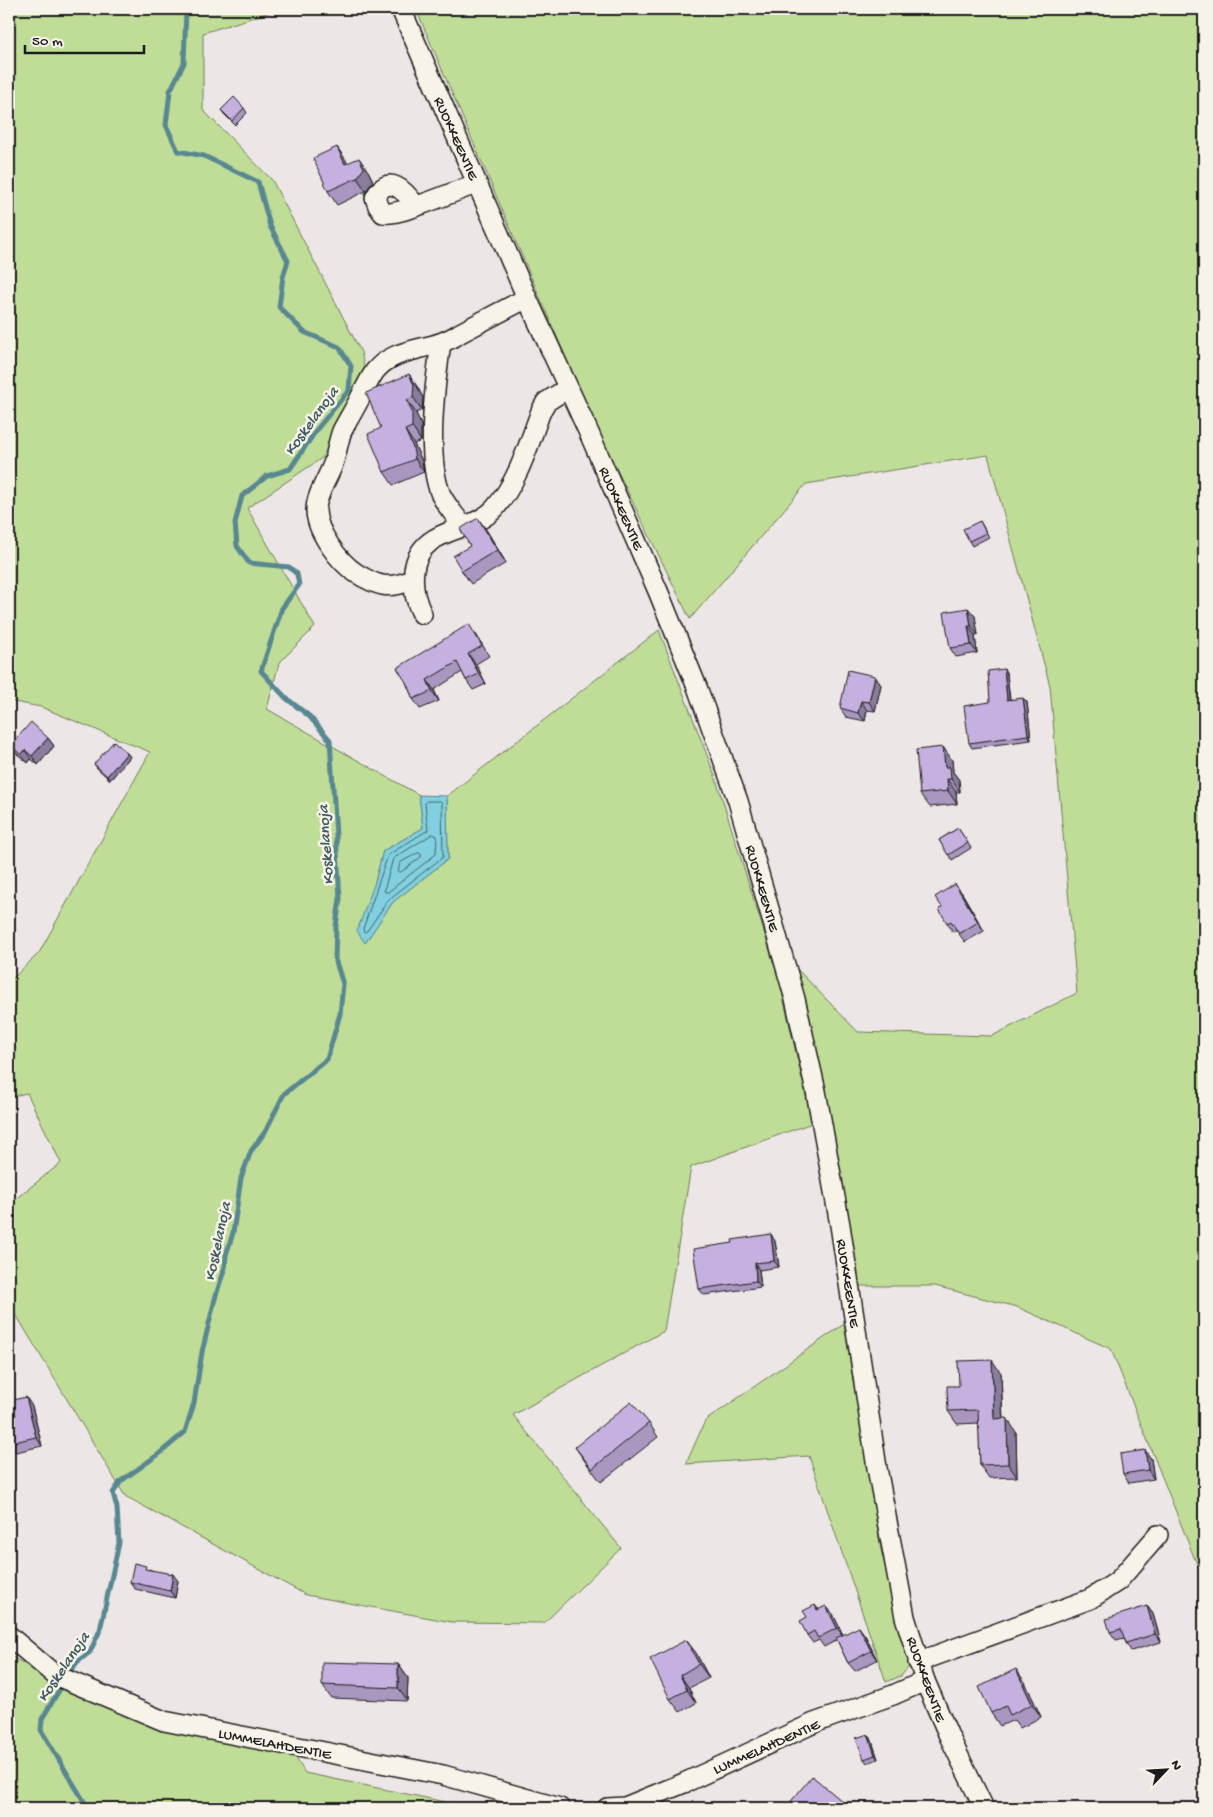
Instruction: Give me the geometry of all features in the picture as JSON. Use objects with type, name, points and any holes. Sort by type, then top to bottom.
[{"type":"street","name":"RUOKKEENTIE","points":[[401,9],[658,591],[697,686],[738,801],[795,999],[816,1091],[840,1224],[877,1468],[905,1617],[925,1681],[984,1808]]},
{"type":"street","points":[[416,206],[477,184]]},
{"type":"street","points":[[412,580],[402,585],[387,587],[368,580],[348,568],[330,545],[319,525],[316,510],[334,461],[342,432],[374,372],[387,359],[450,340],[527,298]]},
{"type":"street","points":[[441,343],[434,406],[433,439],[435,470],[441,494],[451,513],[462,526]]},
{"type":"street","points":[[422,614],[416,603],[412,580],[415,562],[422,548],[430,541],[482,518],[494,509],[517,472],[540,411],[546,402],[568,388]]},
{"type":"street","points":[[918,1662],[1090,1599],[1118,1581],[1158,1535]]},
{"type":"street","name":"LUMMELAHDENTIE","points":[[9,1636],[63,1679],[164,1721],[442,1775],[560,1808]]},
{"type":"street","name":"LUMMELAHDENTIE","points":[[607,1808],[625,1808],[814,1723],[893,1695],[925,1681]]},
{"type":"green space","points":[[9,9],[280,9],[203,33],[203,110],[272,180],[361,352],[368,385],[322,458],[247,508],[315,627],[279,663],[267,709],[419,795],[423,828],[383,851],[375,882],[365,943],[393,902],[448,859],[447,796],[659,630],[715,776],[780,983],[812,1123],[691,1167],[664,1331],[513,1415],[621,1548],[544,1623],[452,1622],[306,1595],[125,1496],[9,1303],[9,1204],[61,1163],[27,1093],[9,1097],[9,982],[39,953],[150,752],[41,707],[9,701]]},
{"type":"green space","points":[[416,9],[1204,9],[1204,1578],[1111,1349],[1017,1307],[935,1286],[858,1286],[797,969],[858,1032],[992,1036],[1077,993],[1050,686],[988,455],[806,484],[690,619],[593,421]]},
{"type":"green space","points":[[844,1324],[881,1550],[897,1615],[912,1663],[901,1676],[886,1682],[809,1456],[686,1464],[705,1421]]},
{"type":"green space","points":[[9,1655],[79,1696],[148,1722],[294,1755],[305,1773],[475,1808],[9,1808]]},
{"type":"water","points":[[419,795],[447,796],[448,859],[393,902],[365,943],[357,931],[375,882],[383,851],[423,828]]},
{"type":"building","points":[[234,97],[244,108],[232,121],[221,110]]},
{"type":"building","points":[[337,147],[345,164],[359,158],[364,168],[357,178],[328,191],[313,158]]},
{"type":"building","points":[[409,374],[414,385],[413,397],[407,400],[412,412],[412,427],[405,430],[413,448],[415,459],[384,472],[368,434],[381,428],[366,393]]},
{"type":"building","points":[[478,518],[497,550],[462,571],[453,556],[470,546],[460,529]]},
{"type":"building","points":[[980,521],[986,533],[969,541],[963,529]]},
{"type":"building","points":[[968,608],[971,626],[968,626],[971,645],[950,648],[944,612]]},
{"type":"building","points":[[469,624],[482,646],[468,654],[479,674],[466,680],[457,662],[427,680],[432,691],[413,699],[406,682],[397,668]]},
{"type":"building","points":[[1004,669],[1007,700],[1023,698],[1028,735],[969,743],[964,706],[990,702],[988,671]]},
{"type":"building","points":[[848,670],[875,676],[869,702],[861,701],[858,713],[840,708]]},
{"type":"building","points":[[31,722],[48,738],[32,756],[25,750],[21,755],[11,745]]},
{"type":"building","points":[[114,741],[127,753],[107,776],[94,764]]},
{"type":"building","points":[[943,747],[945,767],[950,767],[951,779],[947,779],[948,791],[920,794],[916,750]]},
{"type":"building","points":[[958,828],[968,843],[948,855],[939,840]]},
{"type":"building","points":[[955,884],[978,922],[959,934],[951,921],[947,923],[939,909],[942,907],[935,897]]},
{"type":"building","points":[[771,1234],[774,1261],[755,1263],[756,1281],[699,1289],[693,1249],[733,1243],[732,1240]]},
{"type":"building","points":[[992,1360],[994,1419],[1007,1418],[1008,1464],[980,1465],[978,1410],[948,1411],[947,1386],[959,1386],[958,1361]]},
{"type":"building","points":[[26,1397],[36,1437],[10,1443],[9,1401]]},
{"type":"building","points":[[631,1402],[649,1423],[592,1469],[575,1447]]},
{"type":"building","points":[[1145,1450],[1148,1470],[1123,1474],[1120,1454]]},
{"type":"building","points":[[134,1563],[146,1566],[145,1569],[173,1574],[170,1591],[130,1582]]},
{"type":"building","points":[[815,1605],[817,1610],[826,1606],[837,1628],[818,1638],[814,1631],[807,1635],[800,1621],[807,1617],[803,1611]]},
{"type":"building","points":[[1147,1606],[1155,1634],[1126,1643],[1121,1629],[1110,1632],[1106,1619]]},
{"type":"building","points":[[859,1627],[871,1651],[848,1663],[836,1638]]},
{"type":"building","points":[[686,1640],[699,1664],[680,1675],[687,1690],[670,1699],[650,1659]]},
{"type":"building","points":[[322,1662],[398,1664],[398,1688],[322,1685]]},
{"type":"building","points":[[1016,1669],[1032,1704],[1010,1715],[1006,1706],[991,1713],[979,1687]]},
{"type":"building","points":[[868,1734],[875,1755],[864,1759],[856,1738]]},
{"type":"building","points":[[812,1776],[842,1801],[835,1808],[792,1808],[788,1805]]},
{"type":"building","points":[[1201,1804],[1203,1808],[1192,1808]]},
{"type":"waterway","name":"Koskelanoja","points":[[68,1675],[77,1662],[90,1652],[100,1630],[119,1543],[117,1508],[113,1493],[121,1481],[159,1454],[185,1432],[194,1403],[202,1352],[233,1233],[241,1178],[251,1151],[265,1132],[284,1094],[327,1059],[340,1014],[343,984],[335,959],[336,926],[340,899],[330,740],[309,716],[286,698],[261,671],[282,608],[299,585],[297,574],[289,567],[249,563],[237,546],[235,523],[242,496],[267,476],[290,469],[317,429],[349,390],[351,366],[339,347],[304,332],[279,307],[283,277],[288,261],[270,226],[258,182],[204,156],[178,151],[166,125],[170,91],[184,63],[186,9]]},
{"type":"waterway","name":"Koskelanoja","points":[[64,1682],[42,1719],[41,1730],[88,1808]]}]
